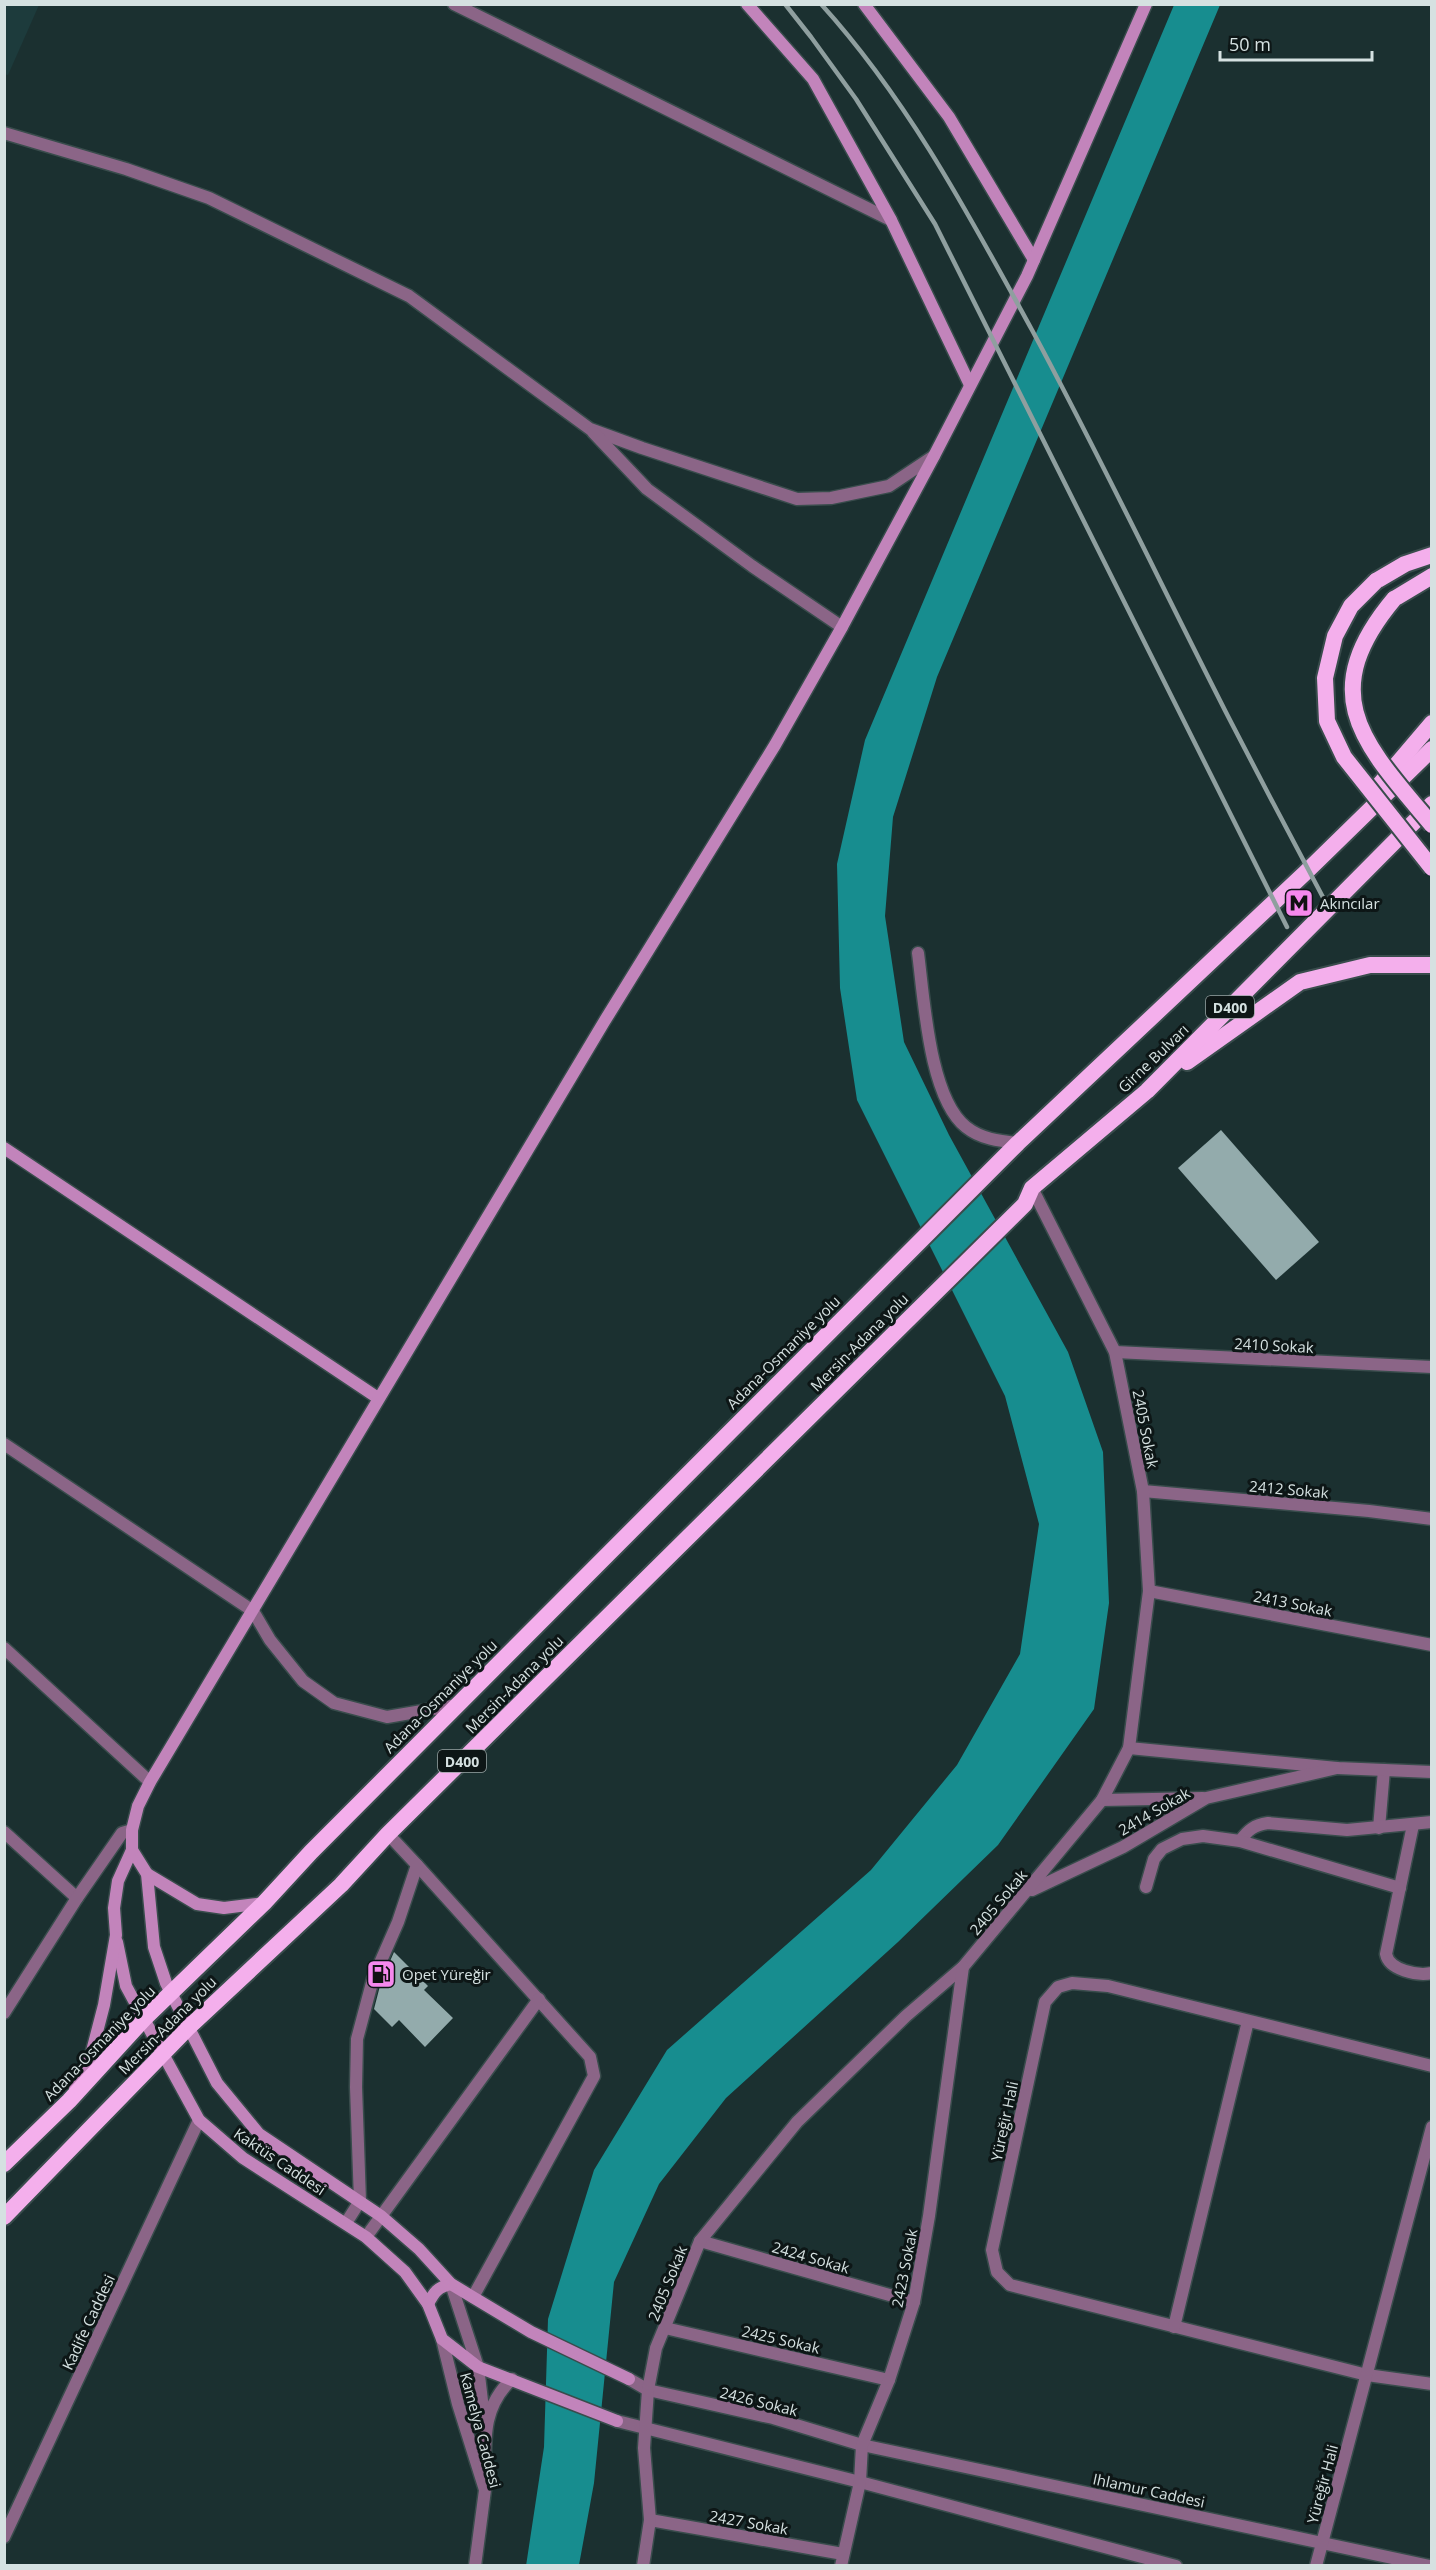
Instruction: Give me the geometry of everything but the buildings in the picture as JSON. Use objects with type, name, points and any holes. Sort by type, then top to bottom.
[{"type":"highway","points":[[1431,555],[1405,564],[1376,580],[1351,606],[1335,636],[1325,678],[1327,721],[1350,766],[1431,868]]},
{"type":"highway","points":[[1431,576],[1394,598],[1375,621],[1360,650],[1353,683],[1354,712],[1365,739],[1382,765],[1431,825]]},
{"type":"highway","points":[[1305,873],[1431,723]]},
{"type":"highway","name":"Girne Bulvarı","points":[[1018,1143],[1305,873],[1431,749]]},
{"type":"highway","name":"Girne Bulvarı","points":[[1025,1204],[1032,1188],[1148,1090],[1431,804]]},
{"type":"highway","points":[[1148,1090],[1300,981],[1370,965],[1431,965]]},
{"type":"highway","name":"Adana-Osmaniye yolu","points":[[4,2164],[69,2101],[144,2019],[264,1903],[311,1852],[1018,1143]]},
{"type":"highway","name":"Mersin-Adana yolu","points":[[4,2217],[188,2028],[341,1885],[388,1834],[1025,1204]]},
{"type":"main road","points":[[747,4],[813,80],[891,220],[970,385]]},
{"type":"main road","points":[[864,4],[949,117],[1034,260]]},
{"type":"main road","points":[[69,2101],[91,2055],[104,2006],[116,1935],[114,1908],[118,1881],[132,1850],[132,1830],[138,1806],[150,1782],[610,1012],[775,745],[842,627],[934,456],[1034,260],[1146,4]]},
{"type":"main road","points":[[4,1148],[378,1398]]},
{"type":"main road","points":[[132,1850],[147,1874],[154,1947],[171,1993],[217,2082],[259,2134],[381,2216],[419,2249],[451,2284],[531,2332],[629,2379]]},
{"type":"main road","points":[[147,1874],[197,1904],[224,1908],[264,1903]]},
{"type":"main road","name":"Kaktüs Caddesi","points":[[116,1935],[126,1986],[199,2120],[243,2158],[366,2237],[405,2272],[429,2304],[442,2339]]},
{"type":"main road","points":[[429,2304],[432,2294],[440,2287],[451,2284]]},
{"type":"main road","points":[[442,2339],[478,2367],[617,2421]]},
{"type":"street","points":[[454,4],[891,220]]},
{"type":"street","points":[[4,133],[126,169],[209,198],[409,296],[590,429],[647,489],[752,566],[842,627]]},
{"type":"street","points":[[590,429],[797,499],[831,498],[889,486],[934,456]]},
{"type":"street","points":[[918,953],[934,1065],[945,1100],[965,1126],[989,1139],[1018,1143]]},
{"type":"street","name":"2405 Sokak","points":[[643,2565],[650,2520],[644,2448],[648,2390],[656,2348],[700,2241],[797,2122],[906,2016],[963,1967],[1028,1892],[1102,1800],[1129,1748],[1149,1591],[1143,1491],[1115,1352],[1032,1188]]},
{"type":"street","name":"2410 Sokak","points":[[1115,1352],[1431,1367]]},
{"type":"street","points":[[4,1444],[253,1611],[270,1640],[303,1681],[334,1703],[387,1717],[458,1705]]},
{"type":"street","name":"2412 Sokak","points":[[1143,1491],[1369,1511],[1431,1520]]},
{"type":"street","name":"2413 Sokak","points":[[1149,1591],[1431,1645]]},
{"type":"street","points":[[4,1648],[150,1782]]},
{"type":"street","name":"2414 Sokak","points":[[1129,1748],[1337,1767],[1431,1772]]},
{"type":"street","name":"2414 Sokak","points":[[1028,1892],[1123,1847],[1206,1798],[1337,1767]]},
{"type":"street","points":[[1379,1828],[1383,1770]]},
{"type":"street","points":[[1102,1800],[1206,1798]]},
{"type":"street","points":[[1240,1842],[1246,1832],[1256,1825],[1268,1823],[1347,1830],[1431,1822]]},
{"type":"street","points":[[1413,1825],[1386,1954],[1387,1960],[1396,1968],[1431,1973]]},
{"type":"street","points":[[6,2009],[77,1898],[122,1833],[132,1830]]},
{"type":"street","points":[[4,1832],[77,1898]]},
{"type":"street","points":[[388,1834],[590,2057],[594,2076],[473,2297]]},
{"type":"street","points":[[1146,1887],[1154,1859],[1162,1849],[1182,1839],[1203,1836],[1240,1842],[1400,1888]]},
{"type":"street","points":[[346,2223],[360,2201],[356,2087],[357,2038],[373,1979],[398,1922],[417,1865]]},
{"type":"street","name":"2423 Sokak","points":[[842,2560],[860,2482],[862,2445],[890,2380],[914,2302],[929,2216],[963,1967]]},
{"type":"street","name":"Yüreğir Hali","points":[[1431,2066],[1108,1986],[1072,1983],[1058,1986],[1045,2002],[992,2250],[997,2272],[1010,2285],[1367,2375],[1431,2384]]},
{"type":"street","points":[[366,2237],[539,1999]]},
{"type":"street","points":[[1174,2326],[1248,2021]]},
{"type":"street","name":"Kadife Caddesi","points":[[4,2537],[199,2120]]},
{"type":"street","name":"Yüreğir Hali","points":[[1316,2565],[1431,2127]]},
{"type":"street","name":"2424 Sokak","points":[[700,2241],[914,2302]]},
{"type":"street","points":[[451,2284],[478,2367],[485,2426],[485,2490]]},
{"type":"street","name":"2425 Sokak","points":[[665,2328],[890,2380]]},
{"type":"street","name":"Kamelya Caddesi","points":[[442,2339],[458,2404],[485,2490],[475,2565]]},
{"type":"street","points":[[485,2426],[505,2385],[512,2379]]},
{"type":"street","name":"2426 Sokak","points":[[629,2379],[648,2390],[773,2418],[862,2445]]},
{"type":"street","points":[[617,2421],[1176,2565]]},
{"type":"street","name":"Ihlamur Caddesi","points":[[862,2445],[1430,2565]]},
{"type":"street","name":"2427 Sokak","points":[[650,2520],[842,2560]]},
{"type":"shaded area","points":[[4,5],[39,5],[8,75],[4,74]]},
{"type":"water","points":[[1174,5],[1220,5],[937,677],[893,817],[885,916],[904,1042],[949,1135],[1068,1352],[1103,1452],[1109,1603],[1094,1709],[998,1845],[898,1942],[726,2098],[659,2184],[614,2282],[594,2483],[579,2565],[526,2566],[544,2447],[548,2319],[594,2170],[667,2050],[871,1870],[957,1765],[1020,1654],[1039,1524],[1005,1396],[857,1100],[840,988],[837,864],[865,740]]},
{"type":"railway","points":[[785,4],[856,99],[935,224],[1287,927]]},
{"type":"railway","points":[[821,4],[853,41],[910,120],[985,245],[1058,379],[1232,724],[1326,903]]},
{"type":"place","name":"Akıncılar","points":[[1299,903]]},
{"type":"place","name":"Opet Yüreğir","points":[[381,1974]]}]
